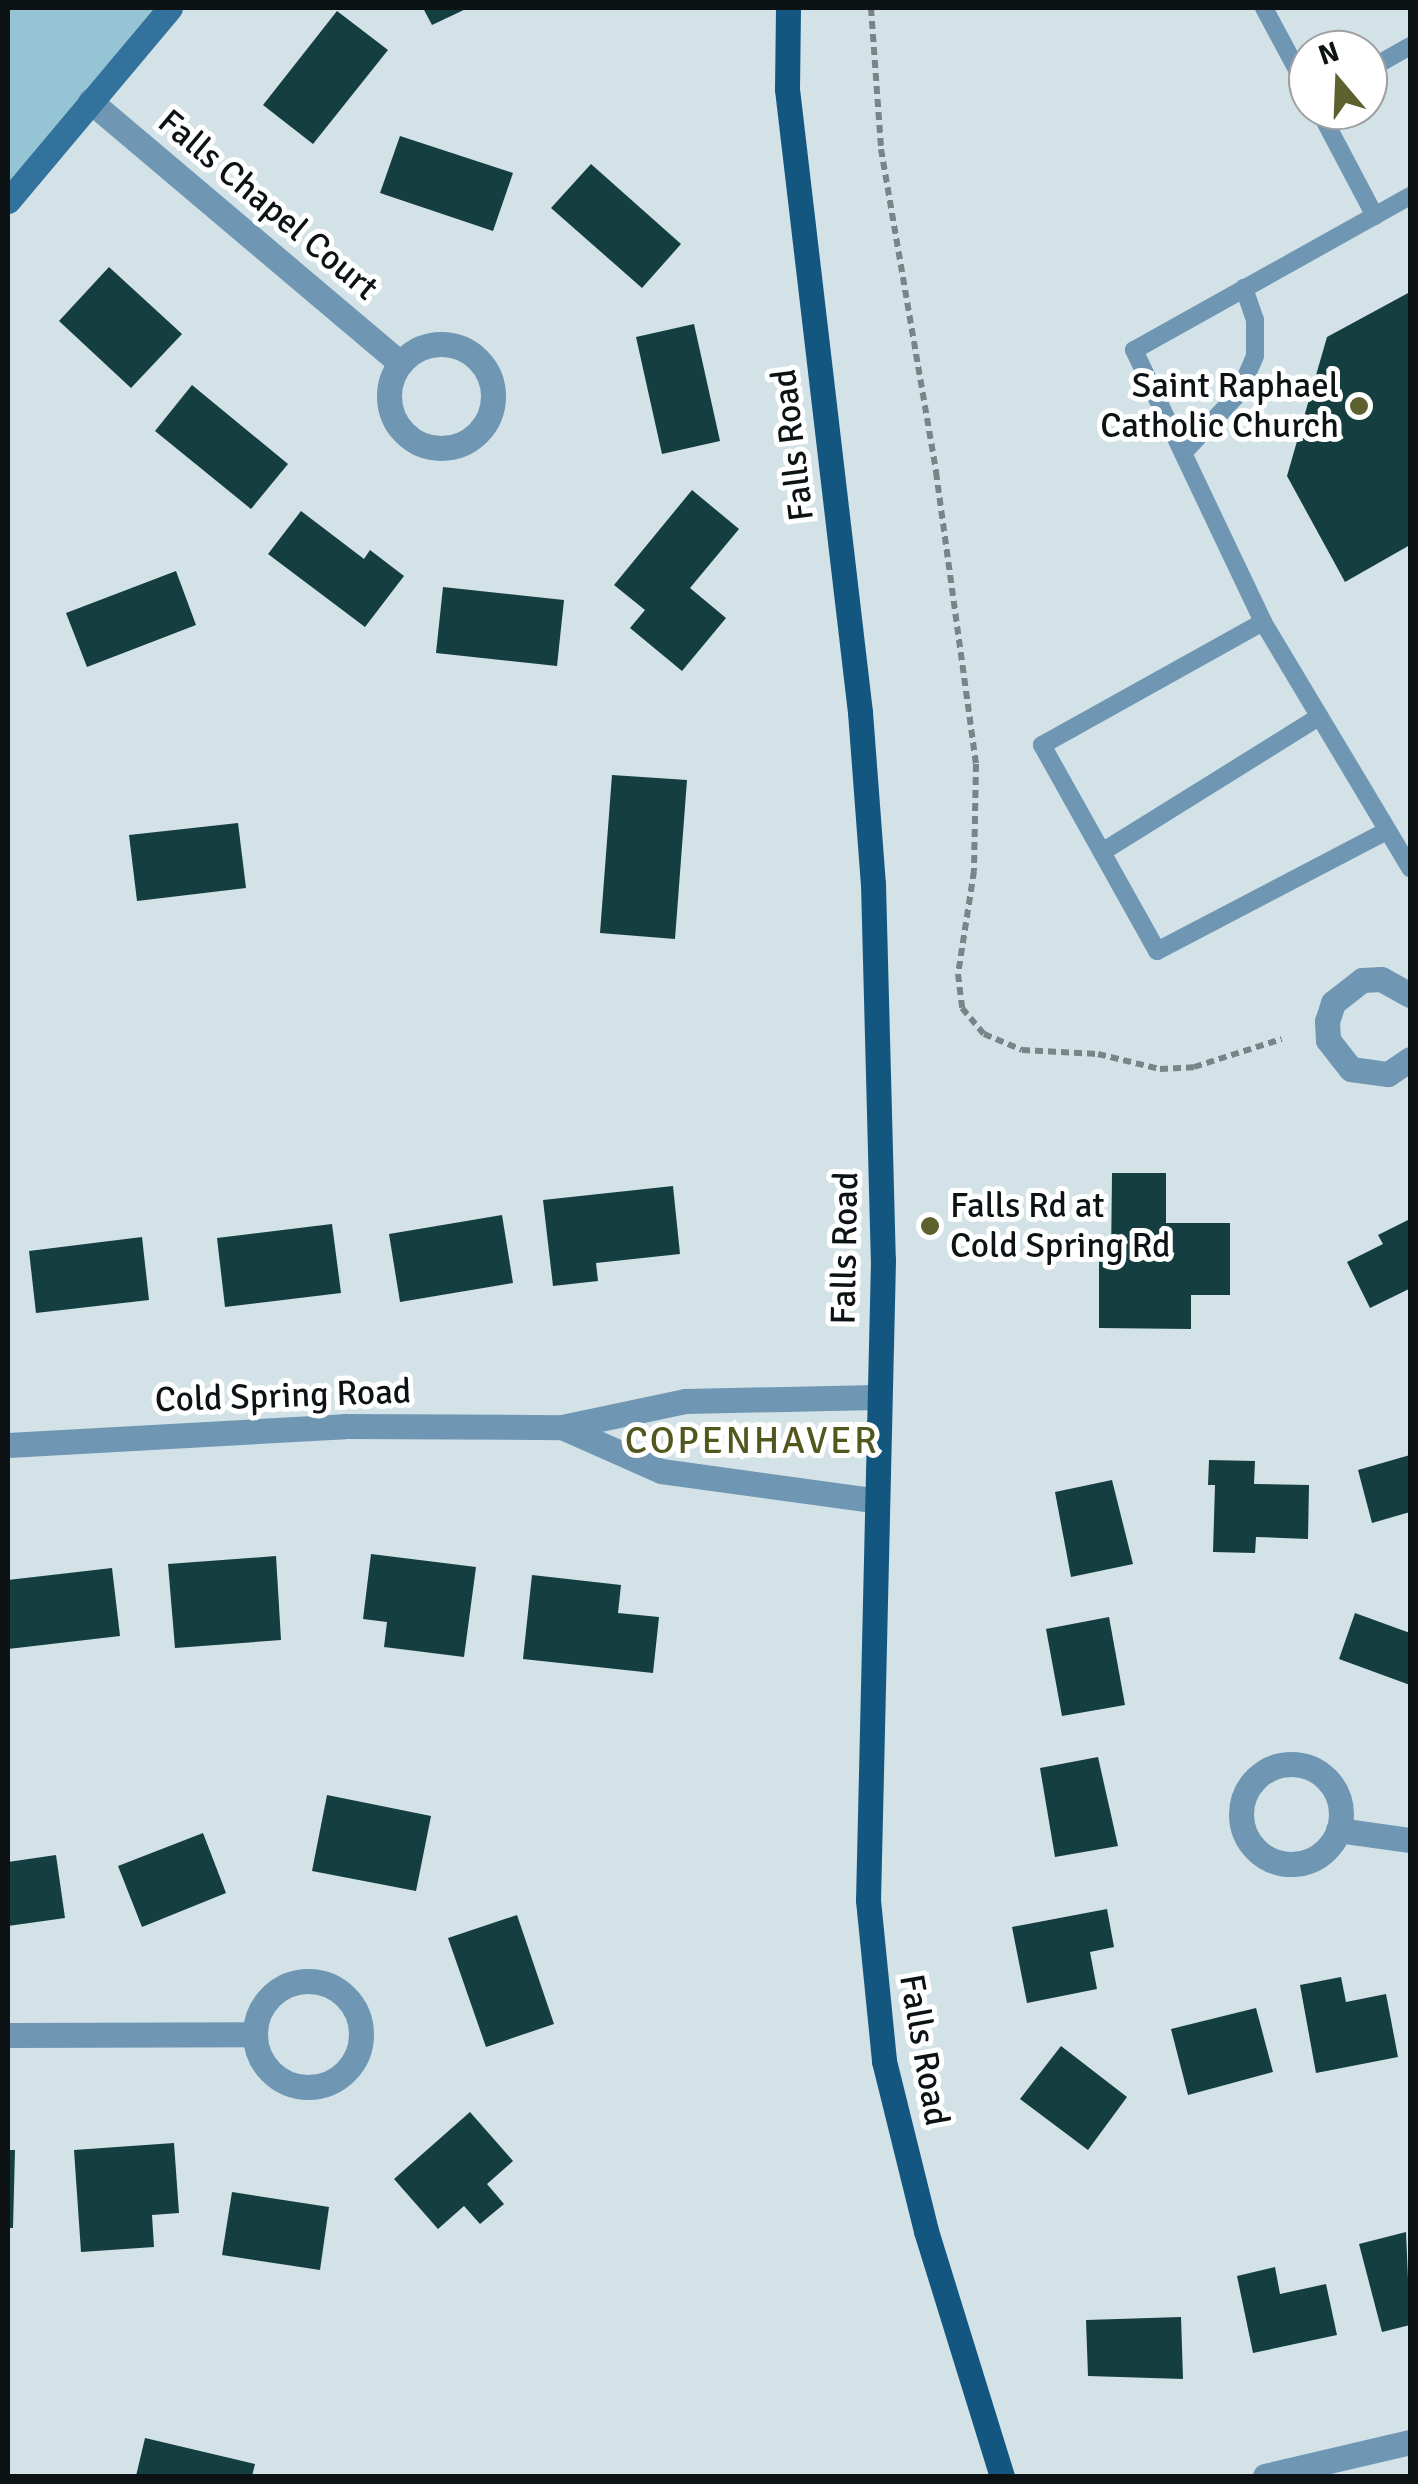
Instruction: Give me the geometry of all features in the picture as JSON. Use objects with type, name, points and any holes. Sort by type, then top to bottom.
[{"type":"main road","name":"Falls Road","points":[[788,8],[787,89],[860,712],[873,884],[883,1260],[873,1500],[868,1900],[884,2061],[926,2230],[1002,2476]]},
{"type":"street","points":[[8,201],[170,8]]},
{"type":"street","name":"Falls Chapel Court","points":[[90,101],[400,363]]},
{"type":"street","points":[[431,344],[466,351],[490,377],[493,396],[481,429],[450,447],[415,441],[392,415],[388,396],[400,363],[431,344]]},
{"type":"street","points":[[1410,995],[1381,979],[1362,980],[1333,1003],[1327,1021],[1328,1040],[1351,1069],[1388,1074],[1410,1058]]},
{"type":"street","name":"Cold Spring Road","points":[[8,1446],[344,1426],[562,1427],[685,1402],[876,1397]]},
{"type":"street","name":"Cold Spring Road","points":[[562,1427],[661,1472],[873,1500]]},
{"type":"street","points":[[1338,1830],[1410,1840]]},
{"type":"street","points":[[318,1982],[349,2000],[361,2035],[348,2069],[316,2087],[280,2080],[266,2068],[254,2034],[258,2016],[282,1988],[318,1982]]},
{"type":"street","points":[[8,2035],[254,2034]]},
{"type":"street","points":[[1265,2476],[1410,2442]]},
{"type":"lane","points":[[1264,8],[1288,53]]},
{"type":"lane","points":[[1388,59],[1410,46]]},
{"type":"lane","points":[[1329,130],[1375,216]]},
{"type":"lane","points":[[1410,196],[1134,350],[1263,622],[1410,868]]},
{"type":"lane","points":[[1183,453],[1239,392],[1255,356],[1255,320],[1244,288]]},
{"type":"lane","points":[[1263,622],[1042,745],[1157,951],[1387,831]]},
{"type":"lane","points":[[1102,852],[1319,717]]},
{"type":"path","points":[[872,8],[880,149],[936,472],[976,764],[974,871],[958,974],[962,1008],[984,1034],[1022,1050],[1098,1054],[1160,1068],[1194,1067],[1282,1040]]},
{"type":"shaded area","points":[[8,8],[170,8],[8,201]]},
{"type":"building","points":[[423,8],[468,8],[432,25]]},
{"type":"building","points":[[337,11],[388,50],[313,144],[263,105]]},
{"type":"building","points":[[400,136],[513,173],[493,231],[380,193]]},
{"type":"building","points":[[591,164],[681,244],[642,288],[551,208]]},
{"type":"building","points":[[109,267],[182,334],[131,388],[59,321]]},
{"type":"building","name":"Saint Raphael Catholic Church","points":[[1410,292],[1410,545],[1345,582],[1287,476],[1327,337]]},
{"type":"building","points":[[694,324],[720,441],[662,454],[636,337]]},
{"type":"building","points":[[192,385],[288,464],[251,509],[155,431]]},
{"type":"building","points":[[692,490],[739,529],[690,588],[726,618],[682,671],[630,628],[645,610],[614,585]]},
{"type":"building","points":[[301,511],[364,559],[370,550],[404,576],[365,627],[268,554]]},
{"type":"building","points":[[176,571],[196,625],[87,667],[66,613]]},
{"type":"building","points":[[443,587],[564,600],[557,666],[436,653]]},
{"type":"building","points":[[612,775],[687,780],[675,939],[600,933]]},
{"type":"building","points":[[238,823],[246,888],[137,901],[129,835]]},
{"type":"building","points":[[1112,1173],[1166,1173],[1166,1223],[1230,1223],[1230,1295],[1191,1295],[1191,1329],[1099,1328],[1099,1261],[1111,1261]]},
{"type":"building","points":[[673,1186],[680,1254],[596,1263],[598,1281],[553,1286],[543,1200]]},
{"type":"building","points":[[502,1215],[513,1283],[400,1302],[389,1234]]},
{"type":"building","points":[[1410,1219],[1409,1289],[1370,1308],[1347,1262],[1383,1244],[1378,1235]]},
{"type":"building","points":[[332,1224],[341,1293],[225,1307],[217,1238]]},
{"type":"building","points":[[142,1237],[149,1300],[36,1313],[29,1251]]},
{"type":"building","points":[[1410,1455],[1410,1512],[1372,1523],[1358,1470]]},
{"type":"building","points":[[1209,1460],[1255,1461],[1254,1484],[1309,1485],[1308,1539],[1256,1537],[1255,1553],[1213,1552],[1215,1485],[1208,1485]]},
{"type":"building","points":[[1112,1480],[1133,1564],[1071,1577],[1055,1492]]},
{"type":"building","points":[[371,1554],[476,1567],[464,1657],[384,1647],[387,1622],[363,1619]]},
{"type":"building","points":[[276,1556],[281,1640],[175,1648],[168,1564]]},
{"type":"building","points":[[112,1568],[120,1636],[8,1649],[8,1580]]},
{"type":"building","points":[[532,1575],[621,1585],[618,1613],[659,1617],[653,1673],[523,1659]]},
{"type":"building","points":[[1355,1613],[1410,1633],[1410,1685],[1339,1659]]},
{"type":"building","points":[[1109,1617],[1125,1705],[1062,1716],[1046,1629]]},
{"type":"building","points":[[1098,1757],[1118,1846],[1055,1857],[1040,1768]]},
{"type":"building","points":[[327,1795],[431,1816],[416,1891],[312,1871]]},
{"type":"building","points":[[203,1833],[226,1893],[142,1927],[118,1866]]},
{"type":"building","points":[[56,1855],[65,1918],[8,1926],[8,1862]]},
{"type":"building","points":[[1107,1909],[1114,1947],[1090,1952],[1097,1989],[1027,2003],[1012,1927]]},
{"type":"building","points":[[517,1915],[554,2024],[486,2047],[448,1938]]},
{"type":"building","points":[[1341,1977],[1346,2002],[1386,1994],[1398,2057],[1316,2073],[1300,1985]]},
{"type":"building","points":[[1256,2008],[1273,2072],[1188,2095],[1171,2029]]},
{"type":"building","points":[[1061,2046],[1127,2097],[1088,2150],[1020,2099]]},
{"type":"building","points":[[470,2112],[513,2161],[487,2184],[504,2204],[480,2224],[464,2206],[438,2229],[394,2179]]},
{"type":"building","points":[[174,2143],[179,2213],[152,2215],[154,2247],[81,2252],[74,2150]]},
{"type":"building","points":[[8,2150],[15,2150],[13,2228],[8,2228]]},
{"type":"building","points":[[232,2192],[329,2207],[320,2270],[222,2255]]},
{"type":"building","points":[[1406,2232],[1410,2325],[1382,2332],[1359,2244]]},
{"type":"building","points":[[1275,2267],[1280,2294],[1326,2284],[1337,2335],[1253,2353],[1237,2276]]},
{"type":"building","points":[[1181,2317],[1183,2379],[1088,2376],[1086,2320]]},
{"type":"building","points":[[145,2438],[255,2464],[252,2476],[136,2476]]},
{"type":"place","name":"Saint Raphael Catholic Church","points":[[1359,406]]},
{"type":"place","name":"Falls Rd at Cold Spring Rd","points":[[930,1226]]},
{"type":"district","name":"COPENHAVER","points":[[752,1441]]}]
